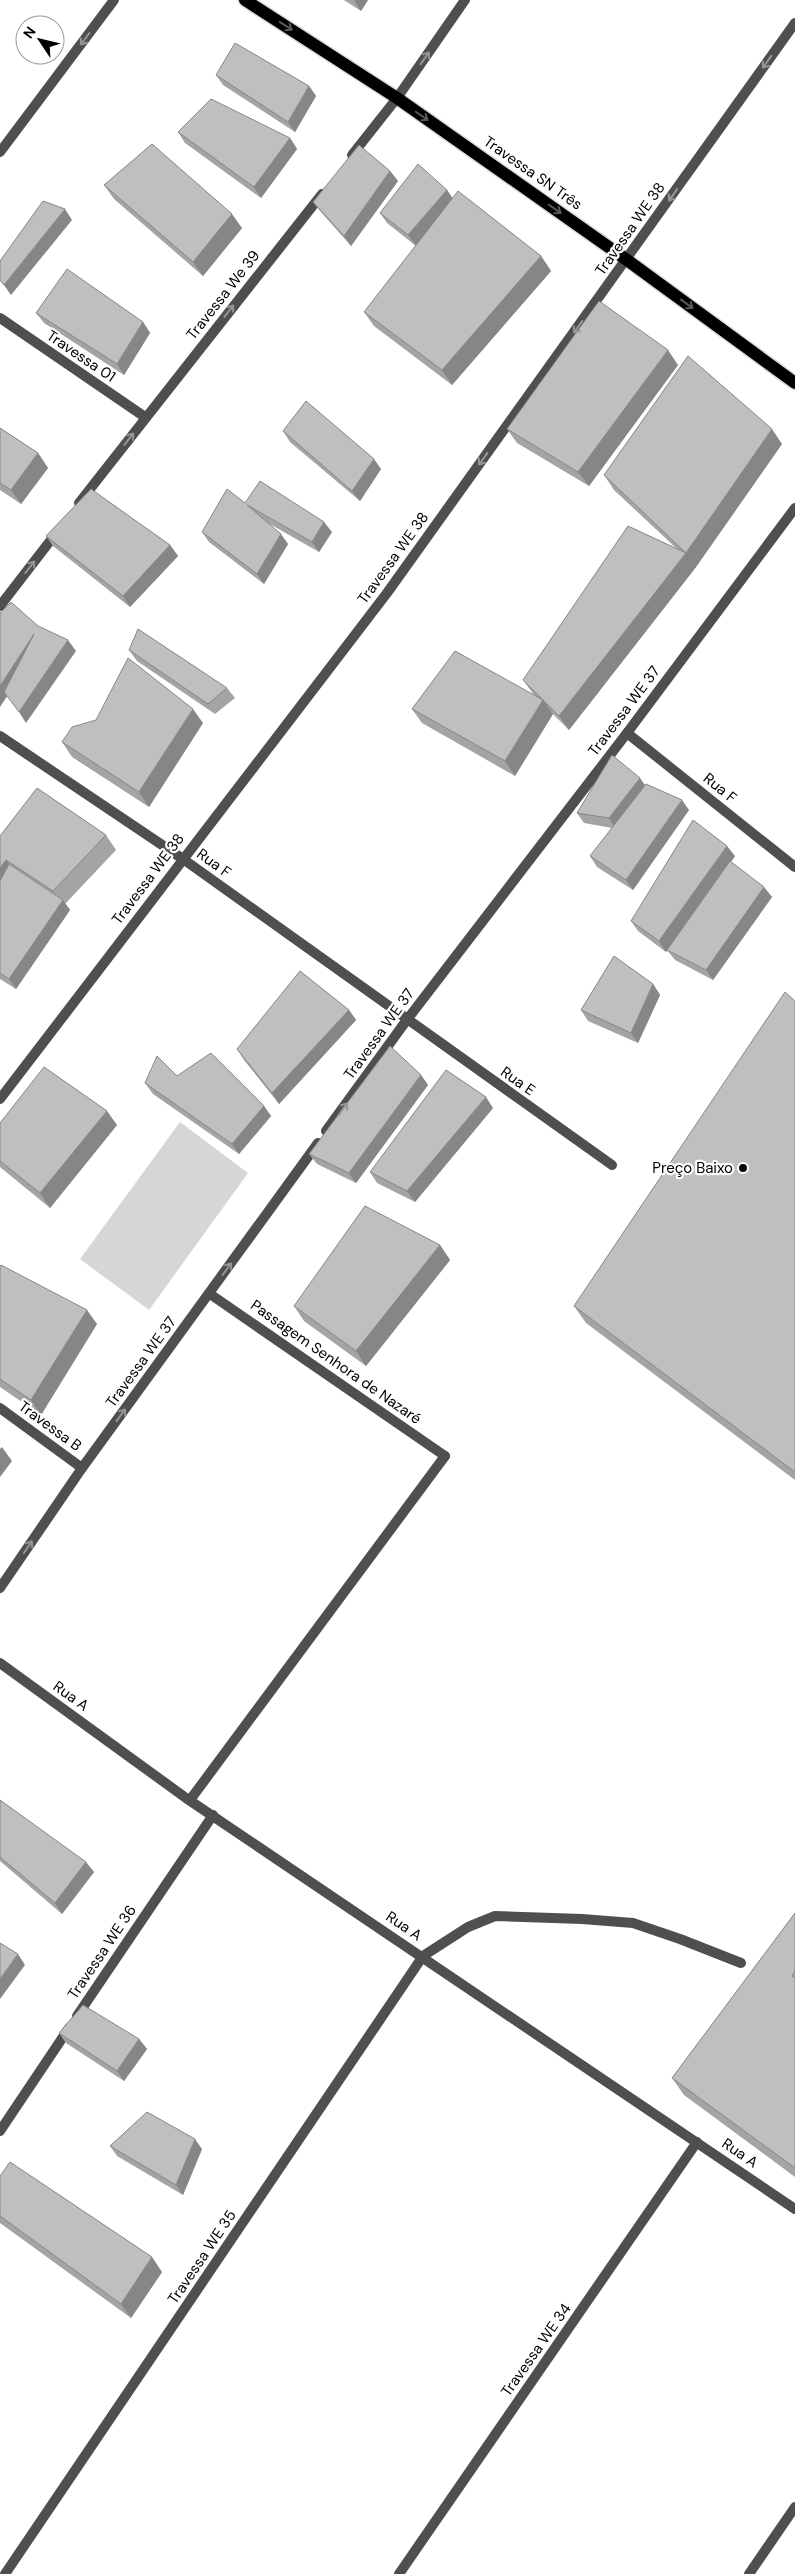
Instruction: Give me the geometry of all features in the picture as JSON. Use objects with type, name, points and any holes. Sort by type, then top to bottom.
[{"type":"main road","name":"Travessa SN Três","points":[[245,0],[397,98],[627,260],[795,383]]},
{"type":"street","points":[[0,152],[114,0]]},
{"type":"street","points":[[348,160],[397,98],[465,0]]},
{"type":"street","name":"Travessa WE 38","points":[[0,1099],[387,593],[627,260],[795,22]]},
{"type":"street","name":"Travessa We 39","points":[[0,606],[330,184]]},
{"type":"street","name":"Travessa 01","points":[[0,318],[146,417]]},
{"type":"street","name":"Travessa WE 37","points":[[0,1588],[82,1468],[210,1294],[406,1021],[627,733],[795,508]]},
{"type":"street","name":"Rua F","points":[[627,733],[795,867]]},
{"type":"street","name":"Rua F","points":[[0,736],[183,859],[406,1021]]},
{"type":"street","name":"Rua E","points":[[406,1021],[612,1165]]},
{"type":"street","name":"Passagem Senhora de Nazaré","points":[[190,1800],[444,1456],[210,1294]]},
{"type":"street","name":"Travessa B","points":[[0,1408],[82,1468]]},
{"type":"street","name":"Rua A","points":[[0,1663],[190,1800],[795,2209]]},
{"type":"street","name":"Travessa WE 36","points":[[0,2131],[213,1815]]},
{"type":"street","points":[[423,1956],[468,1927],[495,1916],[632,1923],[680,1939],[741,1963]]},
{"type":"street","name":"Travessa WE 35","points":[[5,2574],[423,1956]]},
{"type":"street","name":"Travessa WE 34","points":[[399,2574],[697,2142]]},
{"type":"street","points":[[749,2574],[795,2507]]},
{"type":"shaded area","points":[[180,1122],[248,1173],[149,1310],[80,1259]]},
{"type":"building","points":[[235,43],[309,86],[288,122],[216,75]]},
{"type":"building","points":[[211,99],[290,138],[254,187],[178,132]]},
{"type":"building","points":[[152,144],[232,214],[193,262],[104,185]]},
{"type":"building","points":[[359,145],[390,171],[344,236],[313,202]]},
{"type":"building","points":[[418,164],[447,190],[408,235],[380,213]]},
{"type":"building","points":[[458,191],[541,256],[442,370],[364,312]]},
{"type":"building","points":[[43,201],[65,209],[4,285],[0,280],[0,261]]},
{"type":"building","points":[[67,269],[143,322],[117,364],[36,313]]},
{"type":"building","points":[[599,301],[668,350],[578,472],[507,429]]},
{"type":"building","points":[[688,356],[772,429],[686,553],[604,475]]},
{"type":"building","points":[[306,401],[374,459],[352,491],[283,431]]},
{"type":"building","points":[[0,428],[38,453],[11,490],[0,483]]},
{"type":"building","points":[[260,481],[324,522],[312,542],[247,505],[281,534],[257,574],[202,532],[227,489],[245,503]]},
{"type":"building","points":[[91,489],[170,545],[123,596],[46,536]]},
{"type":"building","points":[[628,526],[686,553],[559,716],[523,680]]},
{"type":"building","points":[[11,602],[38,626],[68,640],[19,712],[4,692],[34,634],[0,686],[0,613]]},
{"type":"building","points":[[138,629],[227,688],[208,704],[129,650]]},
{"type":"building","points":[[455,651],[543,700],[505,761],[412,709]]},
{"type":"building","points":[[128,658],[193,709],[139,792],[62,742],[72,727],[96,720]]},
{"type":"building","points":[[612,755],[640,778],[609,818],[577,813]]},
{"type":"building","points":[[646,784],[682,800],[626,880],[590,856]]},
{"type":"building","points":[[37,788],[106,835],[53,891],[6,860],[0,868],[0,836]]},
{"type":"building","points":[[693,820],[727,846],[659,941],[631,921]]},
{"type":"building","points":[[730,861],[764,887],[706,970],[667,950]]},
{"type":"building","points":[[9,864],[63,900],[9,979],[0,973],[0,881]]},
{"type":"building","points":[[614,956],[653,984],[631,1033],[581,1010]]},
{"type":"building","points":[[300,971],[349,1010],[272,1093],[237,1049]]},
{"type":"building","name":"Preço Baixo","points":[[785,992],[795,1001],[795,1472],[574,1306]]},
{"type":"building","points":[[390,1046],[421,1075],[349,1173],[309,1154]]},
{"type":"building","points":[[211,1053],[264,1106],[232,1144],[145,1083],[157,1056],[177,1076]]},
{"type":"building","points":[[44,1067],[107,1111],[40,1193],[0,1161],[0,1123]]},
{"type":"building","points":[[446,1070],[486,1097],[407,1191],[370,1172]]},
{"type":"building","points":[[365,1206],[440,1245],[356,1351],[294,1306]]},
{"type":"building","points":[[1,1265],[87,1310],[31,1400],[0,1379]]},
{"type":"building","points":[[0,1800],[86,1862],[55,1903],[0,1857]]},
{"type":"building","points":[[795,1913],[795,1971],[792,1976],[795,1978],[795,2168],[672,2078]]},
{"type":"building","points":[[0,1943],[18,1954],[0,1979]]},
{"type":"building","points":[[83,2005],[139,2039],[117,2071],[59,2033]]},
{"type":"building","points":[[147,2112],[195,2139],[176,2185],[110,2146]]},
{"type":"building","points":[[10,2162],[152,2257],[121,2304],[0,2216],[0,2176]]},
{"type":"place","name":"Preço Baixo","points":[[743,1168]]}]
